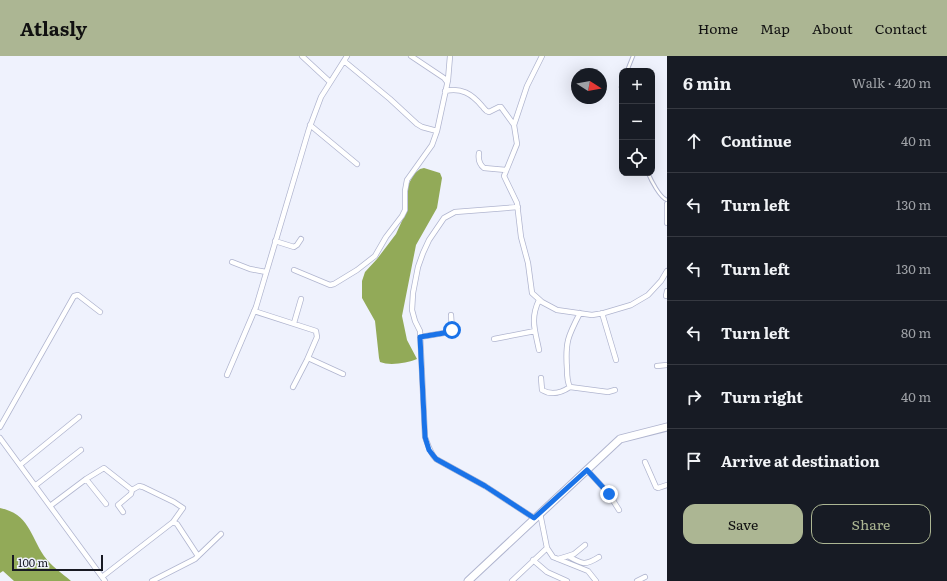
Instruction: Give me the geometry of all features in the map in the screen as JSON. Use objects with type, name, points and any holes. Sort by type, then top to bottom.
[{"type":"main road","points":[[468,581],[620,439],[667,427]]},
{"type":"street","points":[[302,56],[330,82]]},
{"type":"street","points":[[227,375],[254,311],[310,125],[321,97],[347,56]]},
{"type":"street","points":[[411,56],[444,78],[447,82]]},
{"type":"street","points":[[294,270],[330,285],[357,270],[375,256],[386,236],[404,213],[407,180],[432,145],[437,131],[447,82],[450,56]]},
{"type":"street","points":[[514,125],[527,86],[542,56]]},
{"type":"street","points":[[344,61],[390,98],[418,124],[422,127],[437,131]]},
{"type":"street","points":[[445,90],[455,89],[466,91],[474,97],[485,111],[489,112],[501,107],[514,125],[517,144],[504,176],[517,203],[521,237],[528,263],[532,293],[539,300],[557,310],[592,315],[602,313],[631,305],[648,295],[661,281],[667,271]]},
{"type":"street","points":[[310,125],[358,164]]},
{"type":"street","points":[[479,153],[478,158],[481,166],[484,168],[506,170]]},
{"type":"street","points":[[667,204],[667,222]]},
{"type":"street","points":[[518,207],[455,212],[444,218],[429,240],[423,252],[413,293],[412,310],[420,331],[425,437],[432,455],[436,459],[537,515],[547,548],[553,557],[588,572],[596,581]]},
{"type":"street","points":[[275,241],[294,247],[301,239]]},
{"type":"street","points":[[232,262],[250,269],[266,272]]},
{"type":"street","points":[[0,427],[74,296],[78,295],[100,312]]},
{"type":"street","points":[[294,323],[301,299]]},
{"type":"street","points":[[539,300],[533,319],[539,350]]},
{"type":"street","points":[[254,311],[316,331],[317,337],[293,387]]},
{"type":"street","points":[[570,387],[568,385],[566,344],[580,313]]},
{"type":"street","points":[[602,313],[616,360]]},
{"type":"street","points":[[420,337],[450,332],[452,330],[451,315]]},
{"type":"street","points":[[494,339],[535,331]]},
{"type":"street","points":[[308,358],[343,374]]},
{"type":"street","points":[[657,366],[667,365]]},
{"type":"street","points":[[541,378],[542,390],[546,393],[557,394],[564,392],[570,387],[608,392],[615,390]]},
{"type":"street","points":[[20,465],[79,417]]},
{"type":"street","points":[[0,438],[104,579],[173,522],[183,508],[174,502],[139,486],[132,490],[130,494],[118,505],[123,512]]},
{"type":"street","points":[[36,485],[82,450]]},
{"type":"street","points":[[645,462],[656,487],[658,488],[667,485]]},
{"type":"street","points":[[50,506],[104,468],[132,490]]},
{"type":"street","points":[[587,470],[609,494],[619,510]]},
{"type":"street","points":[[86,480],[106,504]]},
{"type":"street","points":[[173,522],[177,524],[198,556]]},
{"type":"street","points":[[152,581],[195,559],[221,534]]},
{"type":"street","points":[[558,559],[574,554],[585,544]]},
{"type":"street","points":[[512,581],[518,578],[547,548]]},
{"type":"street","points":[[568,556],[581,563],[587,564],[599,557]]},
{"type":"street","points":[[534,560],[547,572],[567,581]]},
{"type":"street","points":[[637,581],[645,577]]},
{"type":"lane","points":[[628,68],[633,56]]},
{"type":"lane","points":[[650,176],[659,193],[664,199],[667,200]]},
{"type":"shaded area","points":[[424,168],[440,173],[442,178],[437,208],[416,245],[402,316],[407,340],[417,359],[398,364],[389,364],[380,362],[375,321],[362,298],[362,281],[365,272],[396,234],[406,212],[407,187],[414,174],[420,169]]},
{"type":"shaded area","points":[[0,508],[10,511],[23,520],[28,526],[47,560],[71,581],[14,581],[3,571],[0,573]]},
{"type":"route","points":[[452,330],[450,332],[420,337],[425,437],[432,455],[436,459],[485,486],[534,518],[587,470],[609,494]]}]
